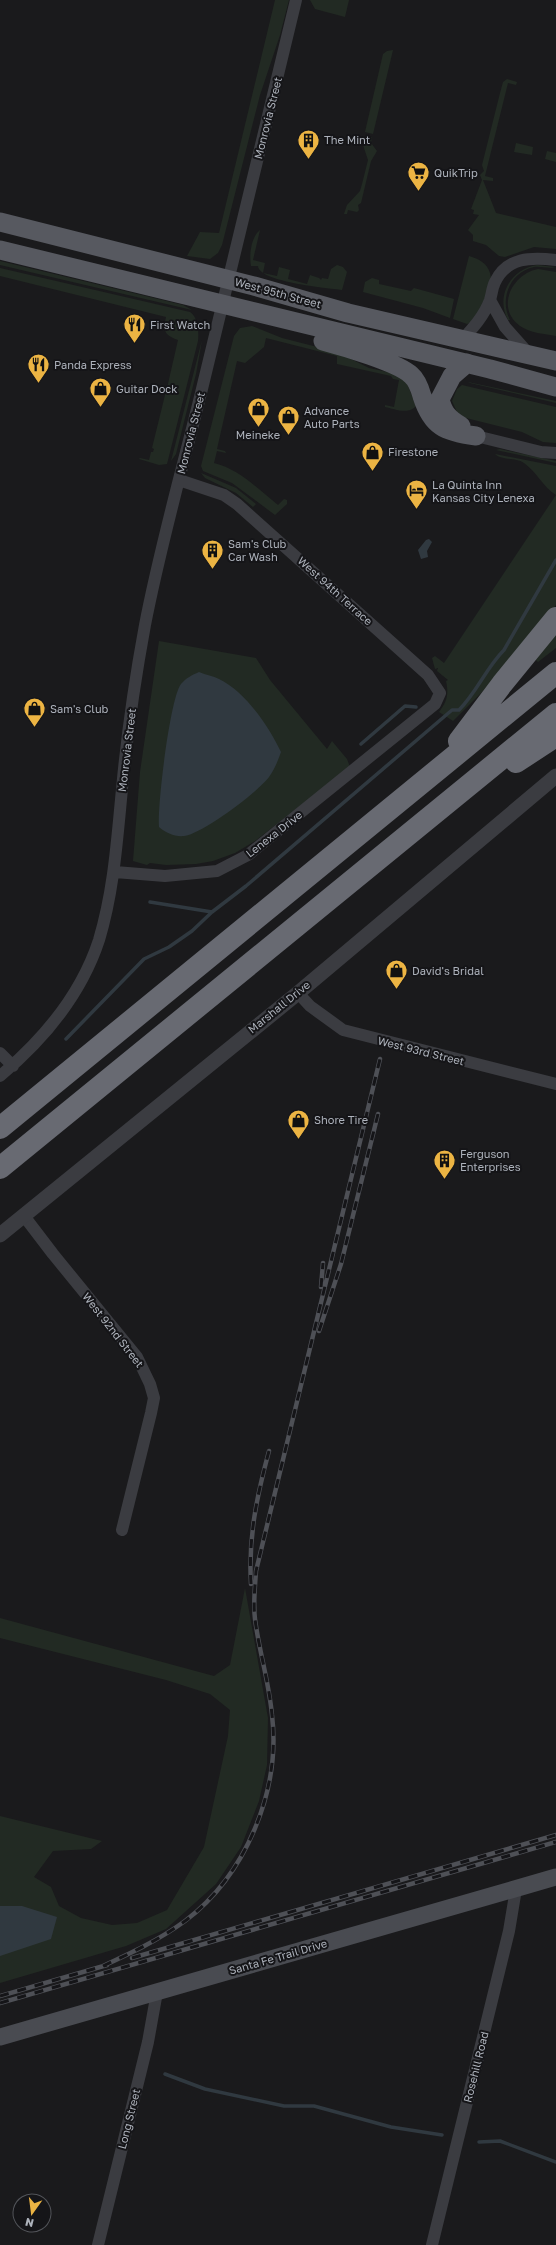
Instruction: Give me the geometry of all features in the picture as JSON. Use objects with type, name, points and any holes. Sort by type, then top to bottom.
[{"type":"highway","points":[[440,768],[502,684],[556,618]]},
{"type":"highway","points":[[0,1128],[556,673]]},
{"type":"highway","points":[[0,1168],[556,714]]},
{"type":"highway","points":[[428,819],[556,736]]},
{"type":"main road","name":"West 95th Street","points":[[0,222],[228,280],[348,313],[556,361]]},
{"type":"main road","points":[[0,250],[222,305],[467,363],[556,387]]},
{"type":"main road","points":[[276,318],[294,334],[341,346],[410,373],[416,382],[431,417],[445,430],[476,436]]},
{"type":"main road","points":[[467,363],[452,376],[440,399],[442,410],[449,418],[476,436]]},
{"type":"main road","name":"Santa Fe Trail Drive","points":[[0,2037],[556,1877]]},
{"type":"street","name":"Monrovia Street","points":[[115,872],[123,779],[145,627],[296,0]]},
{"type":"street","points":[[462,340],[481,318],[490,300],[497,278],[511,263],[522,259],[537,257],[556,260]]},
{"type":"street","points":[[490,300],[504,327],[530,355]]},
{"type":"street","points":[[476,436],[541,452],[556,453]]},
{"type":"street","name":"West 94th Terrace","points":[[180,480],[224,495],[237,504],[428,675],[440,693]]},
{"type":"street","name":"Lenexa Drive","points":[[115,872],[165,876],[217,871],[248,855],[435,704],[440,693]]},
{"type":"street","name":"Marshall Drive","points":[[0,1235],[298,993],[556,776]]},
{"type":"street","points":[[0,1076],[30,1051],[56,1020],[72,996],[89,964],[99,939],[115,872]]},
{"type":"street","name":"West 93rd Street","points":[[298,993],[310,1006],[343,1030],[556,1084]]},
{"type":"street","points":[[0,1053],[12,1066]]},
{"type":"street","name":"West 92nd Street","points":[[24,1216],[53,1254],[137,1356],[150,1384],[154,1398],[122,1530]]},
{"type":"street","name":"Rosehill Road","points":[[432,2245],[502,1959],[516,1889]]},
{"type":"street","name":"Long Street","points":[[98,2245],[148,2042],[157,1992]]},
{"type":"shaded area","points":[[275,0],[289,0],[280,35],[260,95],[222,245],[218,253],[210,259],[187,256],[200,232],[219,233]]},
{"type":"shaded area","points":[[310,0],[349,0],[345,17],[315,9]]},
{"type":"shaded area","points":[[393,50],[373,134],[365,132],[383,54],[387,51]]},
{"type":"shaded area","points":[[507,79],[517,82],[516,85],[508,83],[485,176],[493,178],[493,181],[483,180],[496,213],[556,227],[556,249],[534,247],[505,257],[499,256],[486,245],[473,241],[473,235],[468,230],[479,215],[473,214],[474,210],[471,209],[482,180],[480,175],[484,171],[482,165],[503,82]]},
{"type":"shaded area","points":[[364,136],[372,137],[371,143],[377,151],[371,161],[361,203],[358,205],[359,210],[357,212],[348,210],[347,214],[344,214],[347,205],[360,191],[362,184],[368,160],[363,145]]},
{"type":"shaded area","points":[[516,143],[533,147],[532,155],[514,152]]},
{"type":"shaded area","points":[[547,151],[556,153],[556,162],[545,159]]},
{"type":"shaded area","points":[[260,230],[253,260],[265,263],[263,273],[258,266],[251,266],[250,262],[253,242]]},
{"type":"shaded area","points":[[469,256],[485,264],[489,270],[491,279],[488,294],[481,310],[472,321],[467,324],[453,319]]},
{"type":"shaded area","points":[[0,261],[183,305],[192,310],[0,265]]},
{"type":"shaded area","points":[[337,265],[343,267],[347,272],[342,290],[309,286],[281,280],[264,273],[277,276],[279,267],[290,270],[288,279],[307,284],[310,275],[321,280],[322,278],[328,279],[331,269]]},
{"type":"shaded area","points":[[537,265],[555,267],[534,267],[519,274],[513,280],[506,295],[507,312],[510,320],[508,320],[504,311],[503,302],[508,285],[520,272]]},
{"type":"shaded area","points":[[0,268],[190,312],[193,314],[197,325],[198,341],[167,464],[159,465],[139,459],[149,460],[151,452],[153,452],[154,449],[152,448],[166,391],[159,389],[161,387],[167,388],[178,340],[167,334],[165,329],[166,317],[0,276]]},
{"type":"shaded area","points":[[538,269],[556,272],[556,336],[538,333],[520,326],[513,319],[509,310],[508,301],[514,284],[529,272]]},
{"type":"shaded area","points":[[372,278],[379,280],[379,284],[411,291],[414,288],[454,299],[450,318],[423,308],[363,292],[365,282]]},
{"type":"shaded area","points":[[252,326],[282,338],[337,352],[369,368],[397,374],[407,383],[416,406],[413,409],[405,411],[385,407],[385,405],[394,407],[399,380],[393,379],[391,376],[337,364],[337,356],[266,338],[264,347],[245,363],[237,361],[217,449],[225,451],[226,453],[217,451],[214,463],[240,475],[256,486],[278,505],[284,499],[287,500],[287,504],[275,515],[232,483],[203,471],[201,466],[234,336],[240,328]]},
{"type":"shaded area","points":[[202,340],[196,374],[176,454],[171,461]]},
{"type":"shaded area","points":[[468,382],[556,401],[556,403],[470,383]]},
{"type":"shaded area","points":[[462,385],[556,407],[556,443],[543,442],[522,432],[466,418],[457,412],[452,401],[457,389]]},
{"type":"shaded area","points":[[500,449],[556,461],[556,463],[496,450]]},
{"type":"shaded area","points":[[495,454],[556,466],[556,495],[547,488],[533,471],[524,463],[517,460],[501,458]]},
{"type":"shaded area","points":[[201,473],[236,488],[256,504],[253,507],[236,493],[205,478]]},
{"type":"shaded area","points":[[556,495],[556,605],[483,691],[453,721],[439,712],[447,698],[446,681],[448,680],[437,671],[438,668],[435,669],[432,658],[435,656],[444,663]]},
{"type":"shaded area","points":[[429,539],[432,542],[427,551],[428,557],[421,559],[418,550],[426,540]]},
{"type":"shaded area","points":[[556,630],[556,648],[538,662],[534,658]]},
{"type":"shaded area","points":[[159,641],[256,658],[270,680],[327,749],[332,741],[347,759],[350,767],[255,841],[235,853],[213,861],[196,864],[166,865],[150,863],[147,865],[133,861],[140,772]]},
{"type":"shaded area","points":[[199,672],[219,679],[238,692],[256,711],[281,752],[275,768],[269,777],[242,802],[192,834],[177,836],[168,833],[159,827],[160,798],[165,753],[177,693],[183,682]]},
{"type":"shaded area","points":[[245,1588],[268,1718],[267,1765],[259,1801],[241,1847],[216,1884],[166,1929],[126,1946],[0,1983],[0,1816],[102,1841],[91,1849],[53,1851],[34,1877],[51,1887],[59,1906],[81,1918],[112,1925],[137,1923],[167,1910],[204,1847],[228,1736],[230,1710],[210,1694],[166,1680],[0,1638],[0,1618],[214,1676],[230,1665]]},
{"type":"shaded area","points":[[0,1906],[22,1906],[57,1917],[51,1939],[0,1956]]},
{"type":"waterway","points":[[150,902],[212,912],[246,886],[452,710],[459,710],[504,650],[556,560]]},
{"type":"waterway","points":[[361,744],[405,706],[416,707]]},
{"type":"waterway","points":[[66,1039],[144,959],[169,947],[192,931],[212,912]]},
{"type":"waterway","points":[[165,2074],[205,2089],[284,2106],[314,2106],[391,2127],[442,2135]]},
{"type":"waterway","points":[[479,2142],[500,2141],[556,2162]]},
{"type":"railway","points":[[103,1966],[165,1934],[185,1921],[207,1902],[226,1880],[242,1855],[255,1829],[265,1801],[271,1772],[273,1743],[272,1715],[254,1613],[256,1571],[380,1059]]},
{"type":"railway","points":[[319,1331],[341,1264],[378,1114]]},
{"type":"railway","points":[[321,1287],[323,1263]]},
{"type":"railway","points":[[251,1584],[250,1567],[254,1517],[269,1451]]},
{"type":"railway","points":[[132,1958],[556,1835]]},
{"type":"railway","points":[[0,2003],[556,1842]]},
{"type":"railway","points":[[0,1996],[107,1965]]},
{"type":"place","name":"The Mint","points":[[309,160]]},
{"type":"place","name":"QuikTrip","points":[[419,192]]},
{"type":"place","name":"First Watch","points":[[135,344]]},
{"type":"place","name":"Panda Express","points":[[39,384]]},
{"type":"place","name":"Guitar Dock","points":[[100,408]]},
{"type":"place","name":"Meineke","points":[[258,428]]},
{"type":"place","name":"Advance Auto Parts","points":[[288,436]]},
{"type":"place","name":"Firestone","points":[[372,472]]},
{"type":"place","name":"La Quinta Inn Kansas City Lenexa","points":[[417,510]]},
{"type":"place","name":"Sam's Club Car Wash","points":[[212,570]]},
{"type":"place","name":"Sam's Club","points":[[34,728]]},
{"type":"place","name":"David's Bridal","points":[[397,990]]},
{"type":"place","name":"Shore Tire","points":[[299,1140]]},
{"type":"place","name":"Ferguson Enterprises","points":[[445,1180]]}]
